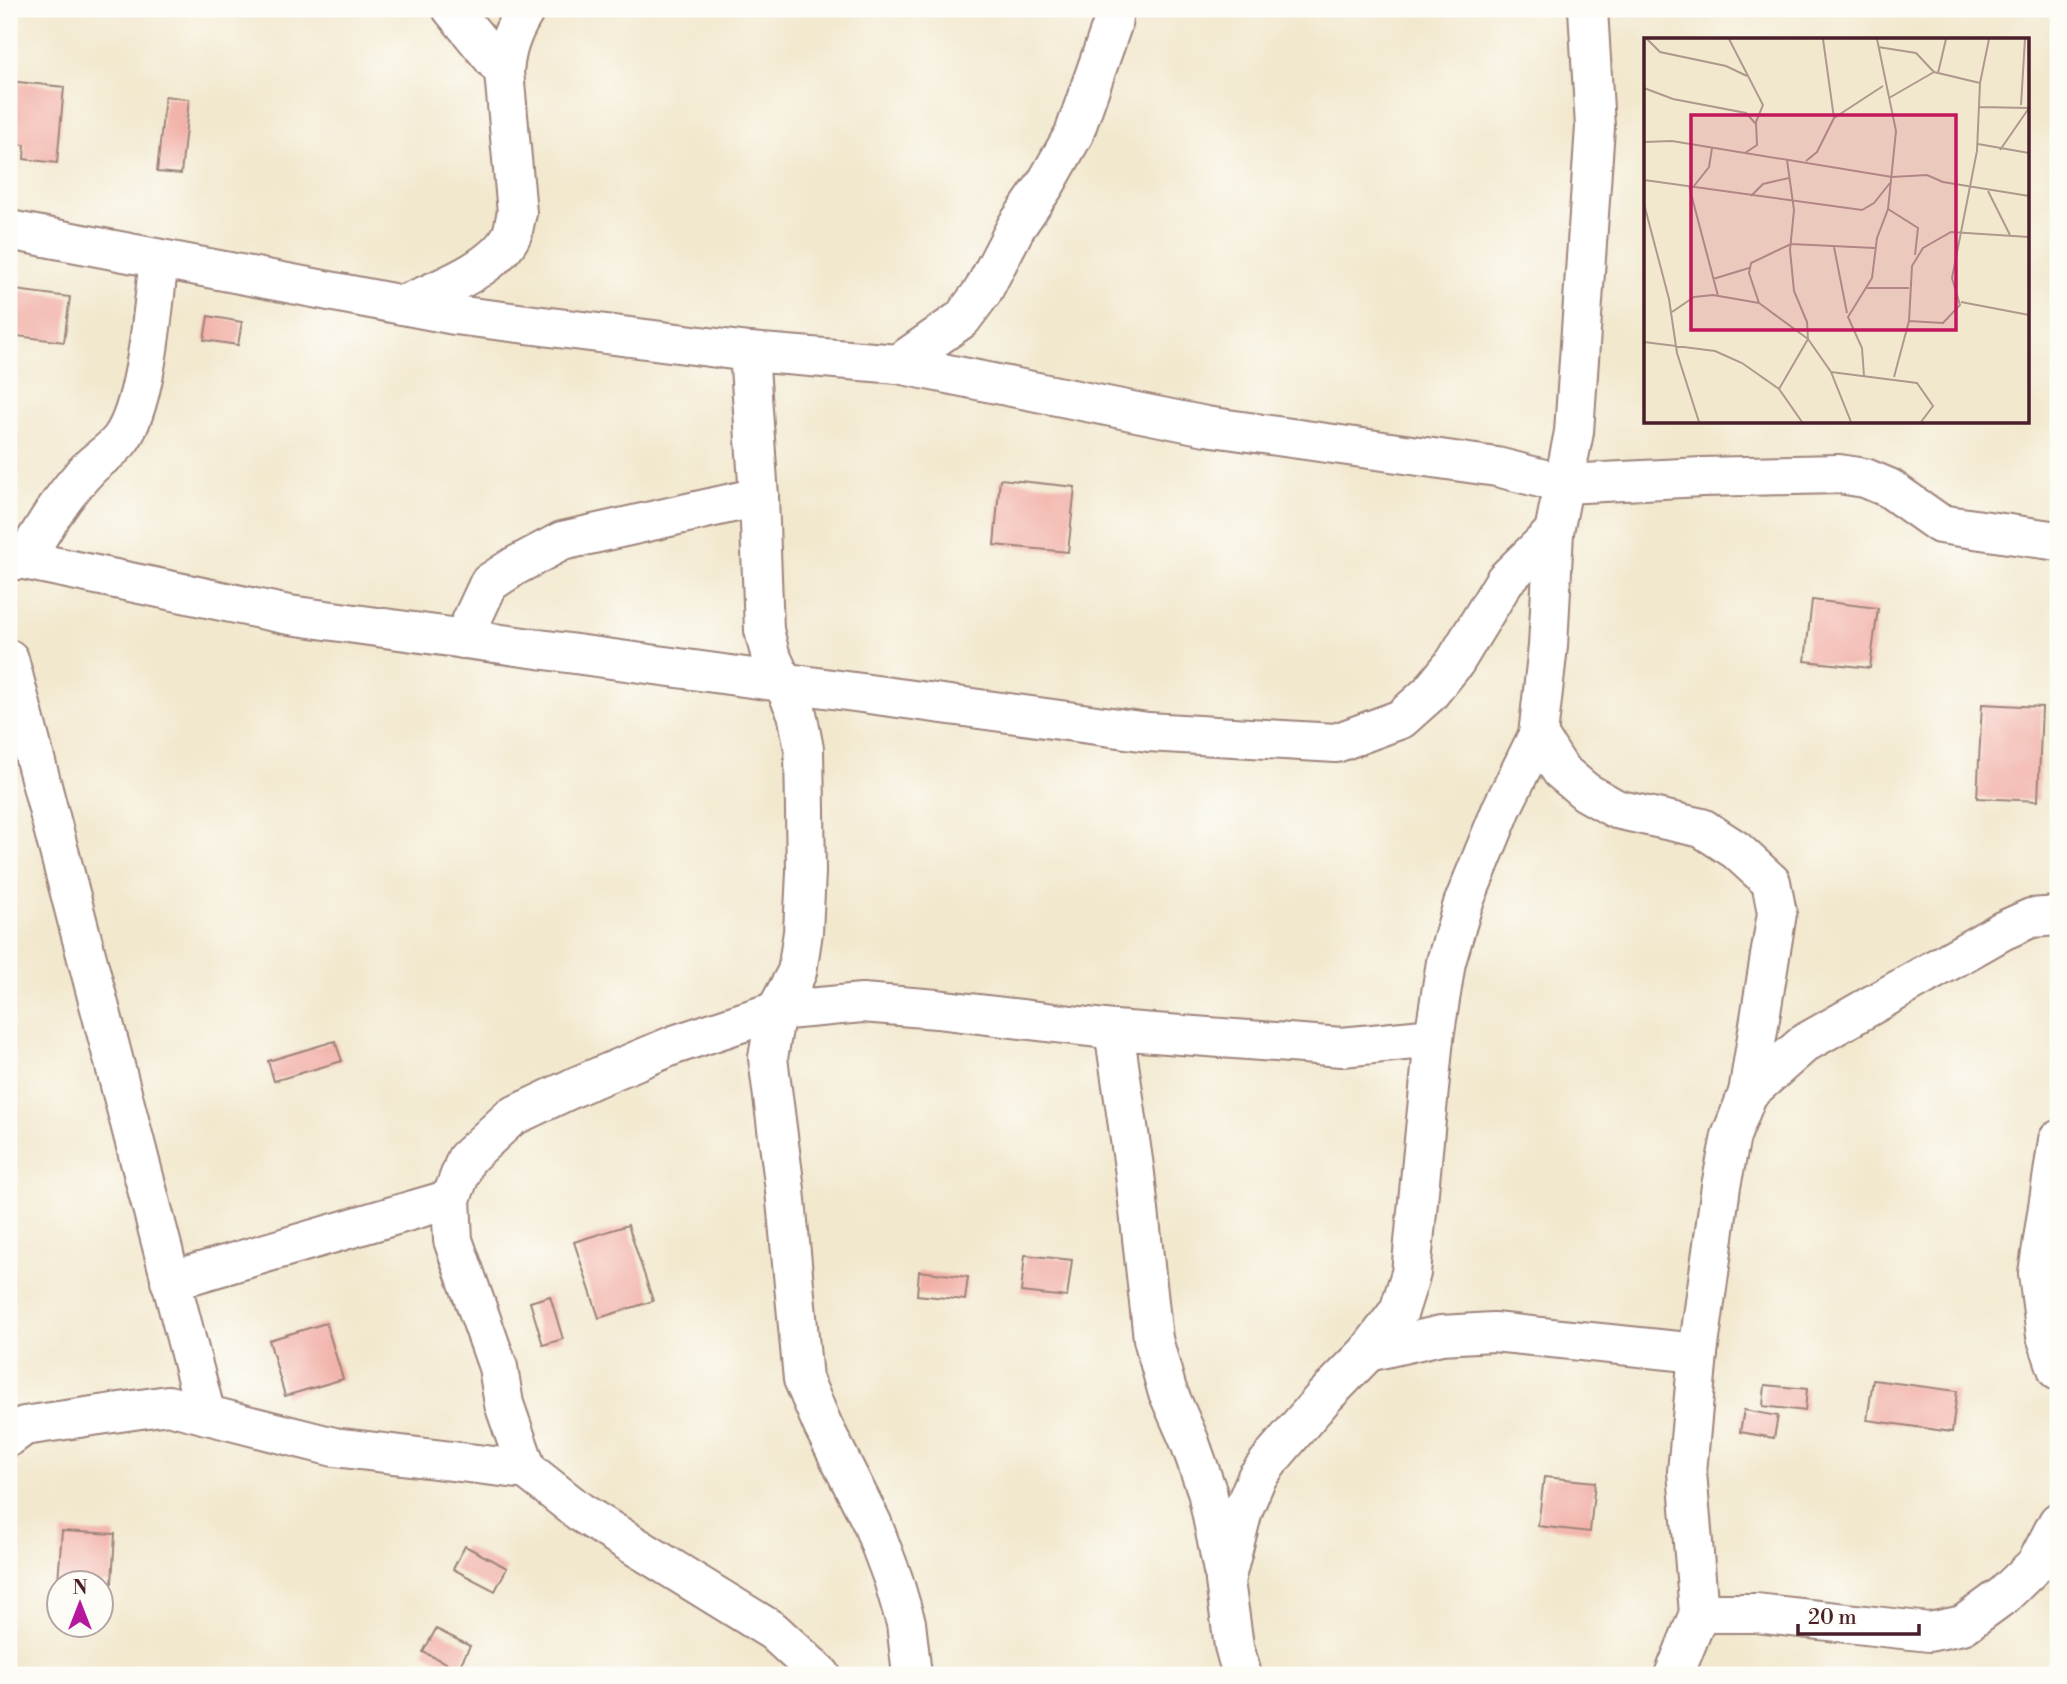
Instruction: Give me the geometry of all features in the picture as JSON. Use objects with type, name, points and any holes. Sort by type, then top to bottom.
[{"type":"street","points":[[452,9],[504,72]]},
{"type":"street","points":[[403,305],[494,259],[512,234],[517,213],[504,72],[505,55],[512,32],[526,9]]},
{"type":"street","points":[[1225,1581],[1243,1510],[1257,1477],[1324,1397],[1368,1352],[1399,1311],[1411,1273],[1434,1038],[1446,962],[1463,904],[1502,808],[1538,735],[1548,646],[1554,533],[1574,432],[1595,127],[1588,9]]},
{"type":"street","points":[[898,363],[962,319],[984,291],[1016,227],[1045,185],[1074,134],[1120,14]]},
{"type":"street","points":[[9,230],[455,315],[749,352],[898,363],[1206,426],[1497,467],[1564,484],[1839,474],[1865,478],[1889,488],[1940,524],[2058,541]]},
{"type":"street","points":[[159,260],[145,366],[134,411],[121,439],[90,466],[59,501],[17,560],[289,615],[1147,732],[1336,743],[1401,719],[1429,694],[1455,662],[1505,580],[1554,533]]},
{"type":"street","points":[[749,352],[759,496],[764,630],[770,654],[797,713],[804,749],[806,872],[803,932],[797,972],[776,1011],[768,1058],[785,1190],[803,1378],[823,1426],[872,1523],[893,1579],[906,1623],[912,1675]]},
{"type":"street","points":[[463,639],[489,583],[562,541],[759,496]]},
{"type":"street","points":[[9,659],[206,1415]]},
{"type":"street","points":[[1538,735],[1561,771],[1586,792],[1616,809],[1702,828],[1737,850],[1771,882],[1777,913],[1748,1093],[1731,1136],[1721,1186],[1698,1353],[1688,1472],[1699,1613],[1674,1675]]},
{"type":"street","points":[[1748,1093],[1805,1043],[2002,931],[2031,918],[2058,916]]},
{"type":"street","points":[[527,1470],[504,1405],[494,1356],[453,1240],[451,1199],[466,1159],[512,1117],[579,1084],[674,1045],[776,1011],[862,1003],[1114,1030],[1342,1047],[1434,1038]]},
{"type":"street","points":[[1114,1030],[1135,1174],[1153,1339],[1167,1390],[1207,1491],[1225,1581],[1234,1646],[1242,1675]]},
{"type":"street","points":[[2058,1140],[2038,1273],[2046,1336],[2058,1371]]},
{"type":"street","points":[[170,1281],[451,1199]]},
{"type":"street","points":[[1368,1352],[1441,1335],[1493,1332],[1698,1353]]},
{"type":"street","points":[[9,1437],[24,1426],[168,1405],[334,1447],[527,1470],[580,1512],[773,1631],[821,1675]]},
{"type":"street","points":[[1699,1613],[1756,1613],[1929,1632],[1963,1625],[2004,1595],[2036,1564],[2058,1522]]},
{"type":"building","points":[[9,81],[64,87],[57,163],[24,159],[25,145],[9,143]]},
{"type":"building","points":[[165,96],[189,99],[181,174],[157,172]]},
{"type":"building","points":[[15,290],[70,297],[64,342],[9,335]]},
{"type":"building","points":[[208,316],[242,322],[238,345],[204,340]]},
{"type":"building","points":[[1000,479],[1075,487],[1068,552],[994,545]]},
{"type":"building","points":[[1812,600],[1878,608],[1870,668],[1805,661]]},
{"type":"building","points":[[1982,704],[2042,707],[2038,801],[1977,798]]},
{"type":"building","points":[[335,1041],[342,1061],[274,1081],[268,1061]]},
{"type":"building","points":[[628,1225],[653,1301],[599,1318],[574,1242]]},
{"type":"building","points":[[1025,1255],[1072,1260],[1067,1297],[1021,1292]]},
{"type":"building","points":[[919,1271],[968,1277],[965,1300],[917,1295]]},
{"type":"building","points":[[550,1296],[563,1339],[543,1345],[530,1302]]},
{"type":"building","points":[[326,1323],[343,1379],[285,1396],[269,1340]]},
{"type":"building","points":[[1873,1380],[1957,1391],[1952,1432],[1867,1420]]},
{"type":"building","points":[[1765,1385],[1807,1389],[1805,1411],[1763,1406]]},
{"type":"building","points":[[1744,1410],[1778,1416],[1774,1438],[1740,1432]]},
{"type":"building","points":[[1544,1477],[1595,1482],[1590,1532],[1538,1526]]},
{"type":"building","points":[[62,1531],[115,1534],[113,1568],[59,1568]]},
{"type":"building","points":[[465,1546],[507,1568],[495,1591],[453,1569]]},
{"type":"building","points":[[436,1629],[470,1646],[458,1669],[423,1652]]}]
